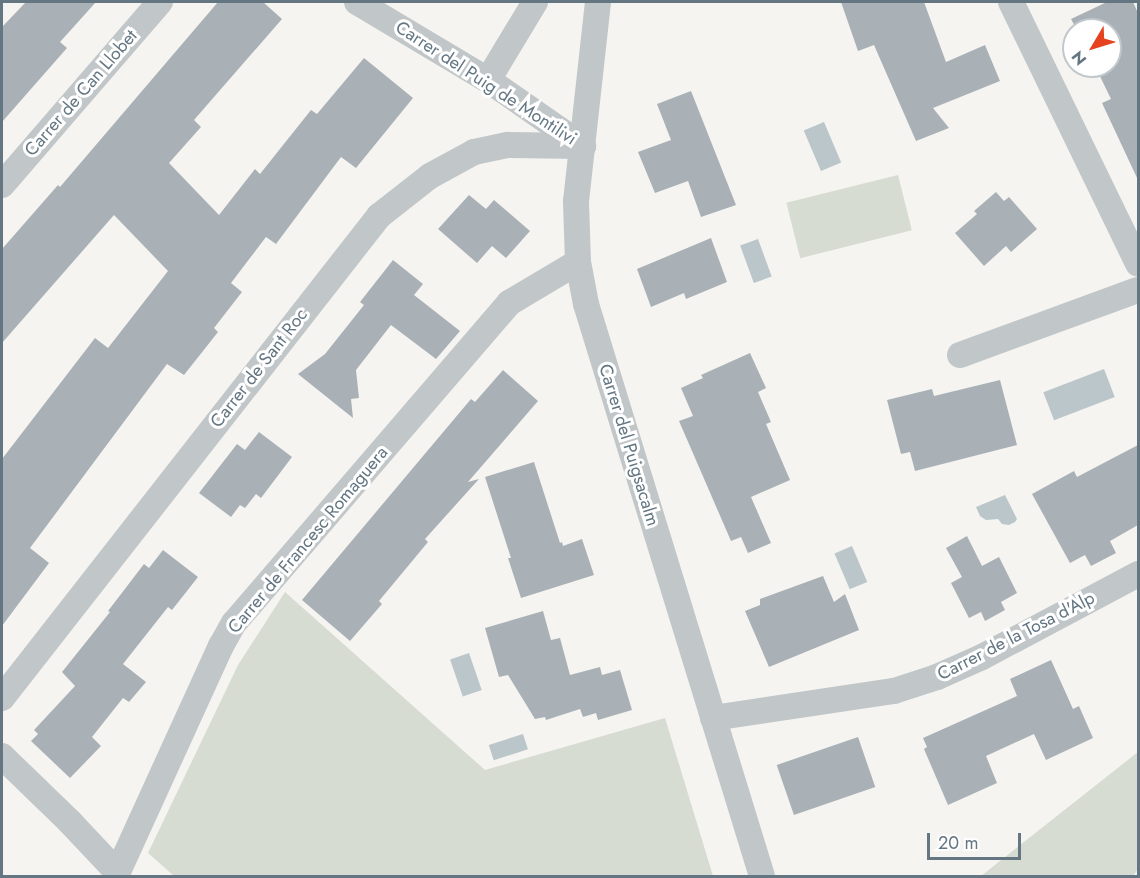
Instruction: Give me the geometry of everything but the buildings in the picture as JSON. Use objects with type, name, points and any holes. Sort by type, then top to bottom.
[{"type":"street","name":"Carrer de Can Llobet","points":[[2,185],[160,2]]},
{"type":"street","name":"Carrer del Puig de Montilivi","points":[[357,2],[488,80],[583,146]]},
{"type":"street","points":[[488,80],[535,2]]},
{"type":"street","name":"Carrer del Puigsacalm","points":[[598,2],[576,202],[578,262],[586,304],[762,876]]},
{"type":"street","points":[[1011,2],[1138,264]]},
{"type":"street","name":"Carrer de Sant Roc","points":[[2,698],[379,216],[430,176],[474,152],[508,146],[583,146]]},
{"type":"street","name":"Carrer de Francesc Romaguera","points":[[125,872],[221,646],[234,623],[509,303],[578,262]]},
{"type":"street","points":[[960,355],[1138,290]]},
{"type":"street","name":"Carrer de la Tosa d'Alp","points":[[713,718],[894,691],[937,677],[982,657],[1138,574]]},
{"type":"street","points":[[2,756],[125,872]]},
{"type":"shaded area","points":[[824,122],[841,163],[821,171],[804,131]]},
{"type":"shaded area","points":[[898,175],[912,230],[800,258],[786,203]]},
{"type":"shaded area","points":[[758,239],[772,277],[754,283],[740,245]]},
{"type":"shaded area","points":[[1104,369],[1115,397],[1054,420],[1043,392]]},
{"type":"shaded area","points":[[1005,495],[1017,519],[1015,522],[1009,525],[1002,524],[998,519],[986,520],[980,516],[976,507]]},
{"type":"shaded area","points":[[852,546],[867,582],[850,589],[835,553]]},
{"type":"shaded area","points":[[285,592],[485,770],[665,718],[713,876],[174,876],[148,853],[238,665]]},
{"type":"shaded area","points":[[469,653],[482,690],[463,696],[450,660]]},
{"type":"shaded area","points":[[523,734],[528,749],[494,760],[489,745]]},
{"type":"shaded area","points":[[1138,752],[1138,869],[1133,876],[981,876]]}]
